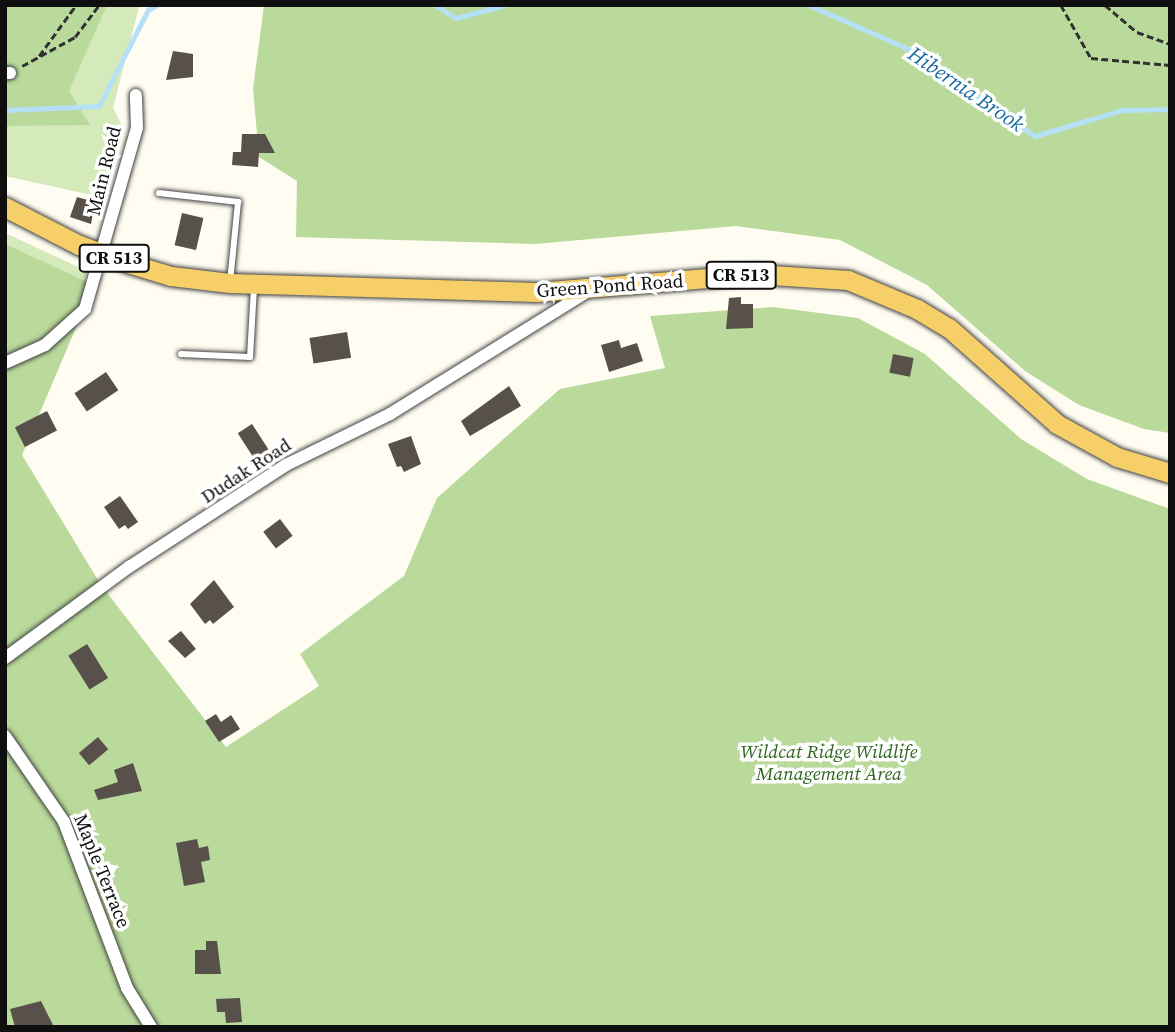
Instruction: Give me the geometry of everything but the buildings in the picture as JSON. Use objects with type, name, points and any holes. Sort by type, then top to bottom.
[{"type":"main road","name":"Green Pond Road","points":[[5,207],[104,254],[171,276],[230,284],[590,290],[756,274],[848,280],[917,309],[949,328],[1057,424],[1116,457],[1170,473]]},
{"type":"street","name":"Main Road","points":[[104,254],[114,202],[137,128],[136,95]]},
{"type":"street","points":[[5,363],[45,345],[85,310],[104,254]]},
{"type":"street","name":"Dudak Road","points":[[5,658],[129,567],[285,465],[390,414],[590,290]]},
{"type":"street","name":"Maple Terrace","points":[[5,735],[64,822],[127,988],[151,1027]]},
{"type":"lane","points":[[159,193],[238,202],[230,284]]},
{"type":"lane","points":[[181,354],[250,357],[254,285]]},
{"type":"path","points":[[37,59],[76,5]]},
{"type":"path","points":[[7,73],[75,37],[99,5]]},
{"type":"path","points":[[1061,5],[1091,58],[1170,65]]},
{"type":"path","points":[[1105,5],[1137,32],[1170,44]]},
{"type":"green space","points":[[5,5],[148,5],[139,7],[113,108],[123,128],[101,197],[5,176]]},
{"type":"green space","points":[[5,5],[107,5],[69,91],[90,125],[5,126]]},
{"type":"green space","points":[[264,5],[1170,5],[1170,433],[1144,429],[1079,405],[1025,371],[927,285],[840,240],[736,226],[535,244],[296,237],[297,181],[259,157],[253,89]]},
{"type":"green space","points":[[5,233],[87,271],[79,291],[5,352]]},
{"type":"green space","name":"Wildcat Ridge Wildlife Management Area","points":[[5,244],[94,285],[22,455],[101,585],[226,747],[319,686],[300,654],[404,576],[437,498],[560,389],[665,368],[650,316],[773,307],[858,318],[925,354],[1021,439],[1087,479],[1170,509],[1170,1027],[5,1027]]},
{"type":"waterway","name":"Hibernia Brook","points":[[5,110],[99,106],[148,10],[157,5]]},
{"type":"waterway","name":"Hibernia Brook","points":[[435,5],[456,18],[506,5]]},
{"type":"waterway","name":"Hibernia Brook","points":[[809,5],[911,50],[1035,136],[1123,110],[1170,109]]}]
